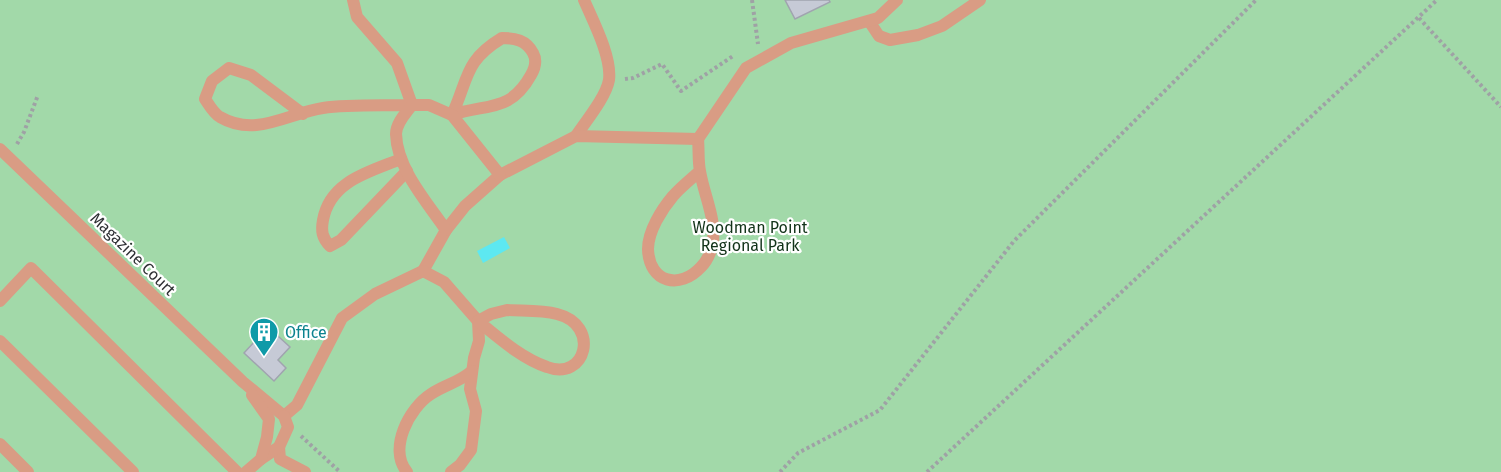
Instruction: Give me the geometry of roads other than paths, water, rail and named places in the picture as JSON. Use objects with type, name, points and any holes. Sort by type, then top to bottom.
[{"type":"lane","points":[[353,0],[357,17],[397,63],[412,105]]},
{"type":"lane","points":[[576,136],[600,100],[609,80],[605,48],[584,0]]},
{"type":"lane","points":[[700,171],[674,195],[661,213],[651,235],[648,248],[651,265],[659,276],[670,281],[682,280],[694,275],[706,262],[712,246],[712,223],[700,171],[698,139],[746,68],[791,43],[878,18],[897,0]]},
{"type":"lane","points":[[869,21],[879,36],[890,40],[942,26],[980,0]]},
{"type":"lane","points":[[502,38],[516,38],[529,46],[535,56],[534,69],[524,87],[512,99],[495,106],[468,109],[452,115],[468,70],[477,57],[502,38]]},
{"type":"lane","points":[[303,114],[251,75],[229,68],[212,81],[205,99],[218,116],[245,127],[303,114],[323,108],[429,105],[452,115],[500,175]]},
{"type":"lane","points":[[412,105],[402,118],[396,132],[401,159],[446,230]]},
{"type":"lane","points":[[280,453],[286,421],[297,405],[342,318],[375,294],[423,270],[446,230],[465,206],[500,175],[576,136],[698,139]]},
{"type":"lane","name":"Magazine Court","points":[[4,153],[243,382]]},
{"type":"lane","points":[[401,159],[354,179],[337,189],[325,208],[321,228],[324,240],[330,246],[341,240],[407,171]]},
{"type":"lane","points":[[0,301],[31,268],[237,472]]},
{"type":"lane","points":[[423,270],[444,282],[478,321],[511,347],[548,368],[564,368],[576,363],[585,352],[584,336],[576,324],[559,314],[507,310],[491,314],[478,321]]},
{"type":"lane","points":[[451,472],[460,465],[471,450],[476,411],[470,388],[479,341],[478,321]]},
{"type":"lane","points":[[0,341],[133,472]]},
{"type":"lane","points":[[407,472],[402,465],[399,451],[402,435],[412,413],[429,395],[461,381],[472,371]]},
{"type":"lane","points":[[243,382],[286,421]]},
{"type":"lane","points":[[243,382],[269,419],[261,459]]},
{"type":"lane","points":[[0,444],[28,472]]},
{"type":"lane","points":[[246,472],[261,459],[280,453]]},
{"type":"lane","points":[[280,453],[305,472]]},
{"type":"water","points":[[504,237],[510,248],[483,263],[477,251]]},
{"type":"place","name":"Office","points":[[264,358]]},
{"type":"park label","name":"Woodman Point Regional Park","points":[[750,236]]}]
